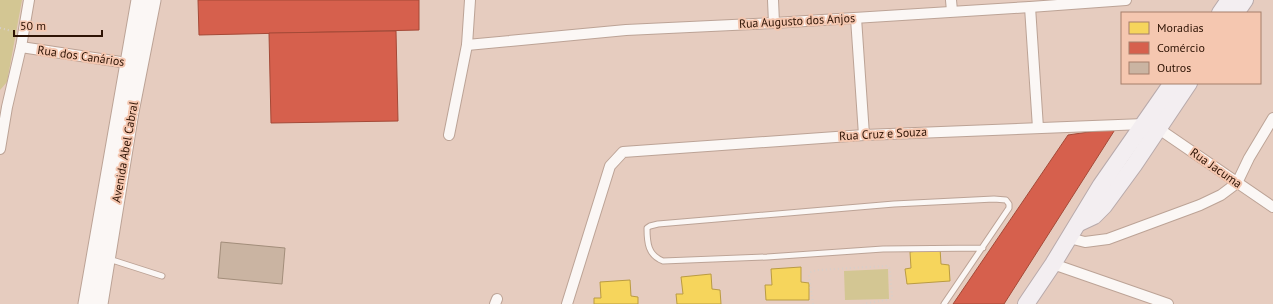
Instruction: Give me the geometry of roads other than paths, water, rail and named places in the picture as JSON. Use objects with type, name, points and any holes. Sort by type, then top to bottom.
[{"type":"main road","name":"Avenida Abel Cabral","points":[[86,304],[101,257],[131,112],[138,0]]},
{"type":"main road","name":"Avenida Abel Cabral","points":[[134,64],[153,0]]},
{"type":"main road","points":[[1221,12],[1229,0]]},
{"type":"main road","points":[[1237,12],[1245,0]]},
{"type":"main road","points":[[1026,304],[1079,223],[1089,203],[1171,84]]},
{"type":"main road","points":[[1079,223],[1094,216],[1104,206],[1159,129],[1188,84]]},
{"type":"main road","name":"Avenida Abel Cabral","points":[[100,304],[101,257]]},
{"type":"street","points":[[0,149],[4,106],[21,47],[29,0]]},
{"type":"street","points":[[449,135],[468,45],[470,0]]},
{"type":"street","points":[[773,0],[774,23]]},
{"type":"street","points":[[951,0],[952,12]]},
{"type":"street","name":"Rua Augusto dos Anjos","points":[[468,45],[626,30],[952,12],[983,5],[1030,7],[1126,0]]},
{"type":"street","points":[[1030,7],[1038,128]]},
{"type":"street","points":[[856,18],[864,135]]},
{"type":"street","name":"Rua dos Canários","points":[[21,47],[134,64]]},
{"type":"street","points":[[1069,238],[1085,242],[1108,239],[1200,205],[1221,195],[1237,184],[1249,158],[1273,118]]},
{"type":"street","name":"Rua Cruz e Souza","points":[[566,304],[610,166],[623,152],[864,135],[1144,124]]},
{"type":"street","name":"Rua Jacuma","points":[[1159,129],[1237,184],[1273,207]]},
{"type":"street","points":[[1053,264],[1168,304]]},
{"type":"lane","points":[[944,304],[984,248],[1009,208],[1009,204],[1006,200],[994,199],[894,204],[658,224],[647,228],[647,239],[650,249],[655,257],[663,261],[767,257],[882,249],[984,248]]},
{"type":"lane","points":[[101,257],[162,276]]}]
